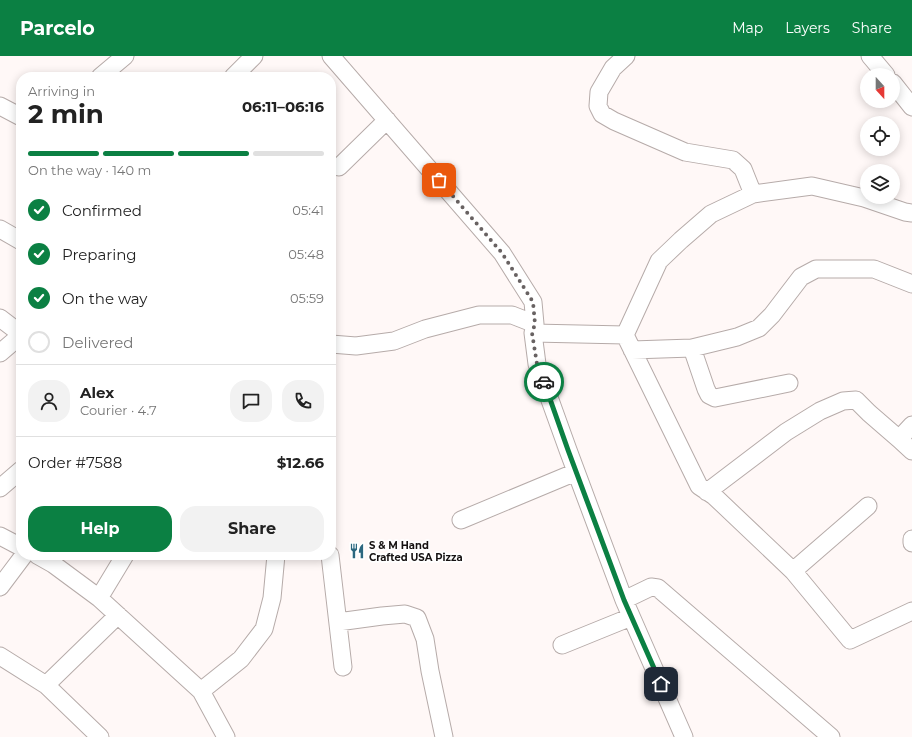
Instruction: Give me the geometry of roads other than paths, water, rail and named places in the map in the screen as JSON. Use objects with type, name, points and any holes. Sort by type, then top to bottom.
[{"type":"street","points":[[106,72],[125,56]]},
{"type":"street","points":[[238,72],[254,56]]},
{"type":"street","points":[[626,56],[613,68],[599,92],[598,106],[602,114],[614,121],[685,152],[733,160],[743,169],[753,194]]},
{"type":"street","points":[[870,56],[880,68]]},
{"type":"street","points":[[333,57],[502,253],[533,302],[537,364],[624,600],[684,737]]},
{"type":"street","points":[[900,92],[912,107]]},
{"type":"street","points":[[0,106],[16,114]]},
{"type":"street","points":[[339,167],[387,120]]},
{"type":"street","points":[[912,213],[864,198],[812,186],[753,194],[711,214],[681,240],[659,262],[625,335],[699,486],[714,496],[793,571],[850,640],[912,611]]},
{"type":"street","points":[[0,229],[16,238]]},
{"type":"street","points":[[632,350],[692,348],[737,337],[759,328],[772,315],[801,277],[816,269],[874,269],[912,284]]},
{"type":"street","points":[[336,344],[356,346],[394,341],[425,329],[479,315],[512,315],[534,329],[625,335]]},
{"type":"street","points":[[0,318],[16,331]]},
{"type":"street","points":[[0,353],[16,339]]},
{"type":"street","points":[[692,348],[708,395],[715,398],[789,383]]},
{"type":"street","points":[[707,492],[786,432],[820,412],[843,401],[856,400],[912,451]]},
{"type":"street","points":[[899,439],[912,425]]},
{"type":"street","points":[[460,520],[576,472]]},
{"type":"street","points":[[0,488],[16,474]]},
{"type":"street","points":[[793,571],[868,506]]},
{"type":"street","points":[[0,536],[16,544]]},
{"type":"street","points":[[912,539],[912,544]]},
{"type":"street","points":[[0,587],[20,560]]},
{"type":"street","points":[[46,560],[99,598],[201,691],[226,737]]},
{"type":"street","points":[[99,598],[122,560]]},
{"type":"street","points":[[201,691],[241,659],[264,629],[272,598],[276,560]]},
{"type":"street","points":[[331,560],[343,667]]},
{"type":"street","points":[[624,600],[651,587],[658,588],[831,737]]},
{"type":"street","points":[[338,622],[405,614],[417,618],[425,639],[444,737]]},
{"type":"street","points":[[46,685],[118,615]]},
{"type":"street","points":[[562,645],[631,617]]},
{"type":"street","points":[[0,656],[46,685],[100,737]]},
{"type":"place","name":"S & M Hand Crafted USA Pizza","points":[[357,551]]}]
